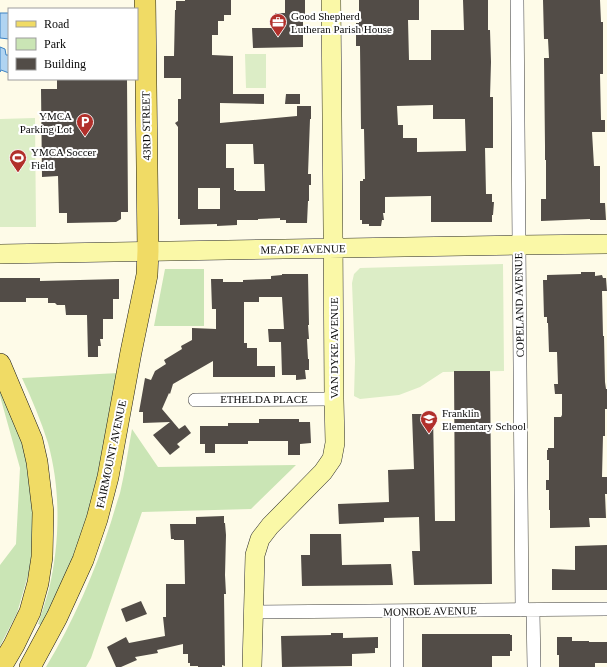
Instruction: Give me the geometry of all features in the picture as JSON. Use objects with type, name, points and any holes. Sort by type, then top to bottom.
[{"type":"main road","name":"43RD STREET","points":[[145,0],[148,251]]},
{"type":"main road","name":"FAIRMOUNT AVENUE","points":[[30,667],[57,617],[83,560],[99,512],[108,477],[147,275],[148,251]]},
{"type":"main road","points":[[0,364],[32,440],[37,462],[43,512],[42,557],[38,583],[30,612],[14,645],[1,667]]},
{"type":"street","name":"VAN DYKE AVENUE","points":[[252,667],[255,555],[260,539],[270,526],[323,472],[332,459],[335,443],[331,0]]},
{"type":"street","name":"COPELAND AVENUE","points":[[517,0],[519,245],[528,610],[534,667]]},
{"type":"street","name":"MEADE AVENUE","points":[[0,254],[607,244]]},
{"type":"street","name":"ETHELDA PLACE","points":[[195,400],[334,399]]},
{"type":"street","name":"MONROE AVENUE","points":[[254,612],[607,609]]},
{"type":"street","points":[[397,611],[397,667]]},
{"type":"green space","points":[[245,54],[266,54],[266,88],[246,88]]},
{"type":"green space","name":"YMCA Soccer Field","points":[[35,118],[36,227],[0,227],[0,119]]},
{"type":"green space","points":[[503,264],[504,371],[443,372],[420,387],[399,395],[360,399],[354,396],[355,361],[352,283],[354,274],[360,268]]},
{"type":"green space","points":[[165,269],[204,269],[204,326],[154,326]]},
{"type":"green space","points":[[119,373],[104,454],[87,520],[70,567],[44,626],[38,624],[53,571],[57,535],[57,497],[48,443],[22,378]]},
{"type":"green space","points":[[3,390],[22,440],[32,479],[35,530],[29,572],[17,613],[0,646],[0,565],[16,544],[20,468],[0,396],[0,392]]},
{"type":"green space","points":[[132,429],[158,467],[296,465],[251,509],[142,512],[91,658],[86,667],[46,667],[74,615],[91,578],[105,541],[120,493]]},
{"type":"water","points":[[0,13],[8,13],[8,39],[0,38]]},
{"type":"water","points":[[0,47],[5,49],[6,55],[8,55],[8,73],[1,70],[0,72]]},
{"type":"building","points":[[231,0],[231,15],[224,15],[224,21],[218,21],[218,35],[212,35],[212,55],[233,56],[233,94],[264,94],[264,104],[220,103],[220,123],[297,116],[297,106],[311,106],[308,174],[311,174],[311,185],[309,185],[307,223],[286,223],[286,220],[280,220],[280,218],[237,220],[237,225],[180,225],[180,219],[178,219],[178,127],[175,123],[178,121],[178,99],[181,99],[181,78],[164,78],[164,56],[174,56],[176,1]],"holes":[[[226,144],[253,144],[254,164],[264,164],[265,191],[234,190],[234,168],[226,168]],[[198,188],[220,188],[220,209],[198,209]]]},
{"type":"building","points":[[285,0],[305,0],[305,15],[303,15],[303,47],[253,48],[252,28],[275,28],[275,13],[285,13]]},
{"type":"building","points":[[359,0],[419,0],[419,20],[408,20],[409,60],[431,60],[431,30],[464,30],[463,0],[488,0],[488,30],[490,30],[491,62],[490,97],[493,97],[493,148],[485,148],[486,194],[492,194],[492,202],[494,202],[492,222],[431,222],[431,196],[385,197],[385,213],[383,213],[384,220],[382,220],[381,226],[369,226],[369,224],[362,224],[362,220],[360,220],[360,181],[365,179],[364,129],[361,129],[360,46],[356,46],[356,23],[359,23]],"holes":[[[433,105],[433,119],[465,119],[466,151],[417,152],[417,138],[403,138],[403,125],[398,125],[397,106]]]},
{"type":"building","points":[[543,0],[600,0],[601,22],[603,22],[603,74],[600,74],[601,120],[605,120],[605,132],[592,132],[594,166],[600,166],[600,203],[605,203],[606,220],[590,219],[541,221],[541,199],[546,199],[544,58],[549,58],[548,39],[544,39]]},
{"type":"building","name":"YMCA Parking Lot","points":[[57,80],[127,80],[128,212],[121,212],[121,219],[116,222],[67,223],[67,213],[59,213],[58,176],[42,177],[41,89],[57,89]]},
{"type":"building","points":[[286,94],[300,94],[300,104],[285,104]]},
{"type":"building","points":[[581,272],[595,272],[595,276],[602,275],[603,278],[606,278],[607,291],[602,291],[607,409],[605,409],[605,436],[603,436],[602,477],[607,477],[607,494],[605,494],[606,518],[589,518],[590,527],[550,528],[549,490],[546,490],[546,480],[549,480],[549,460],[547,460],[547,450],[548,448],[554,448],[554,417],[561,417],[562,415],[562,394],[555,394],[554,384],[558,384],[557,352],[549,352],[548,323],[547,317],[544,317],[543,280],[547,280],[547,275],[581,274]]},
{"type":"building","points":[[282,274],[308,274],[309,339],[307,339],[309,370],[305,370],[306,379],[296,380],[296,375],[282,375],[281,342],[269,342],[268,329],[284,329],[282,297],[259,297],[259,302],[244,302],[244,343],[247,343],[247,348],[257,348],[257,366],[275,366],[275,377],[213,377],[213,361],[173,384],[170,394],[169,393],[162,409],[179,429],[185,425],[191,433],[177,444],[180,447],[170,455],[153,435],[170,422],[143,423],[143,412],[139,412],[145,378],[151,380],[155,371],[166,364],[164,360],[182,349],[181,346],[192,340],[192,328],[216,329],[216,309],[212,309],[211,279],[223,279],[223,282],[243,282],[243,280],[271,279],[271,276]]},
{"type":"building","points":[[0,278],[40,278],[40,281],[119,279],[119,299],[113,299],[113,319],[103,319],[103,339],[100,339],[101,346],[98,346],[98,357],[88,357],[87,315],[66,315],[65,305],[48,303],[48,298],[26,298],[26,302],[0,302]]},
{"type":"building","points":[[454,371],[490,371],[492,584],[414,585],[412,551],[420,551],[419,517],[384,518],[384,522],[339,524],[338,504],[389,502],[388,470],[414,469],[412,414],[433,414],[435,521],[455,521]]},
{"type":"building","points":[[259,419],[299,419],[299,422],[310,422],[311,443],[300,444],[300,455],[288,455],[288,441],[248,441],[248,444],[215,444],[215,453],[205,453],[205,444],[200,444],[200,426],[228,426],[228,423],[259,423]]},
{"type":"building","points":[[224,516],[226,535],[226,594],[224,594],[225,666],[190,666],[190,663],[188,663],[188,654],[183,654],[183,644],[157,650],[158,653],[135,657],[137,660],[121,667],[116,667],[107,647],[126,637],[129,643],[165,636],[163,617],[166,617],[166,584],[185,584],[184,540],[171,539],[170,524],[196,524],[196,517]]},
{"type":"building","points":[[310,534],[341,534],[342,565],[391,564],[393,585],[302,586],[301,555],[310,555]]},
{"type":"building","points":[[607,545],[607,590],[552,590],[552,569],[575,570],[575,546]]},
{"type":"building","points":[[141,601],[147,614],[126,622],[121,609]]},
{"type":"building","points":[[331,633],[343,633],[343,638],[378,637],[378,648],[375,648],[375,653],[352,654],[352,666],[282,667],[281,636],[331,635]]},
{"type":"building","points":[[422,634],[510,634],[512,635],[512,651],[510,651],[510,656],[492,656],[492,667],[422,667]]},
{"type":"building","points":[[557,637],[572,637],[572,641],[607,642],[607,663],[595,663],[595,667],[559,667]]},
{"type":"place","name":"Good Shepherd Lutheran Parish House","points":[[278,37]]},
{"type":"place","name":"YMCA Parking Lot","points":[[85,137]]},
{"type":"place","name":"YMCA Soccer Field","points":[[18,173]]},
{"type":"place","name":"Franklin Elementary School","points":[[429,434]]}]
